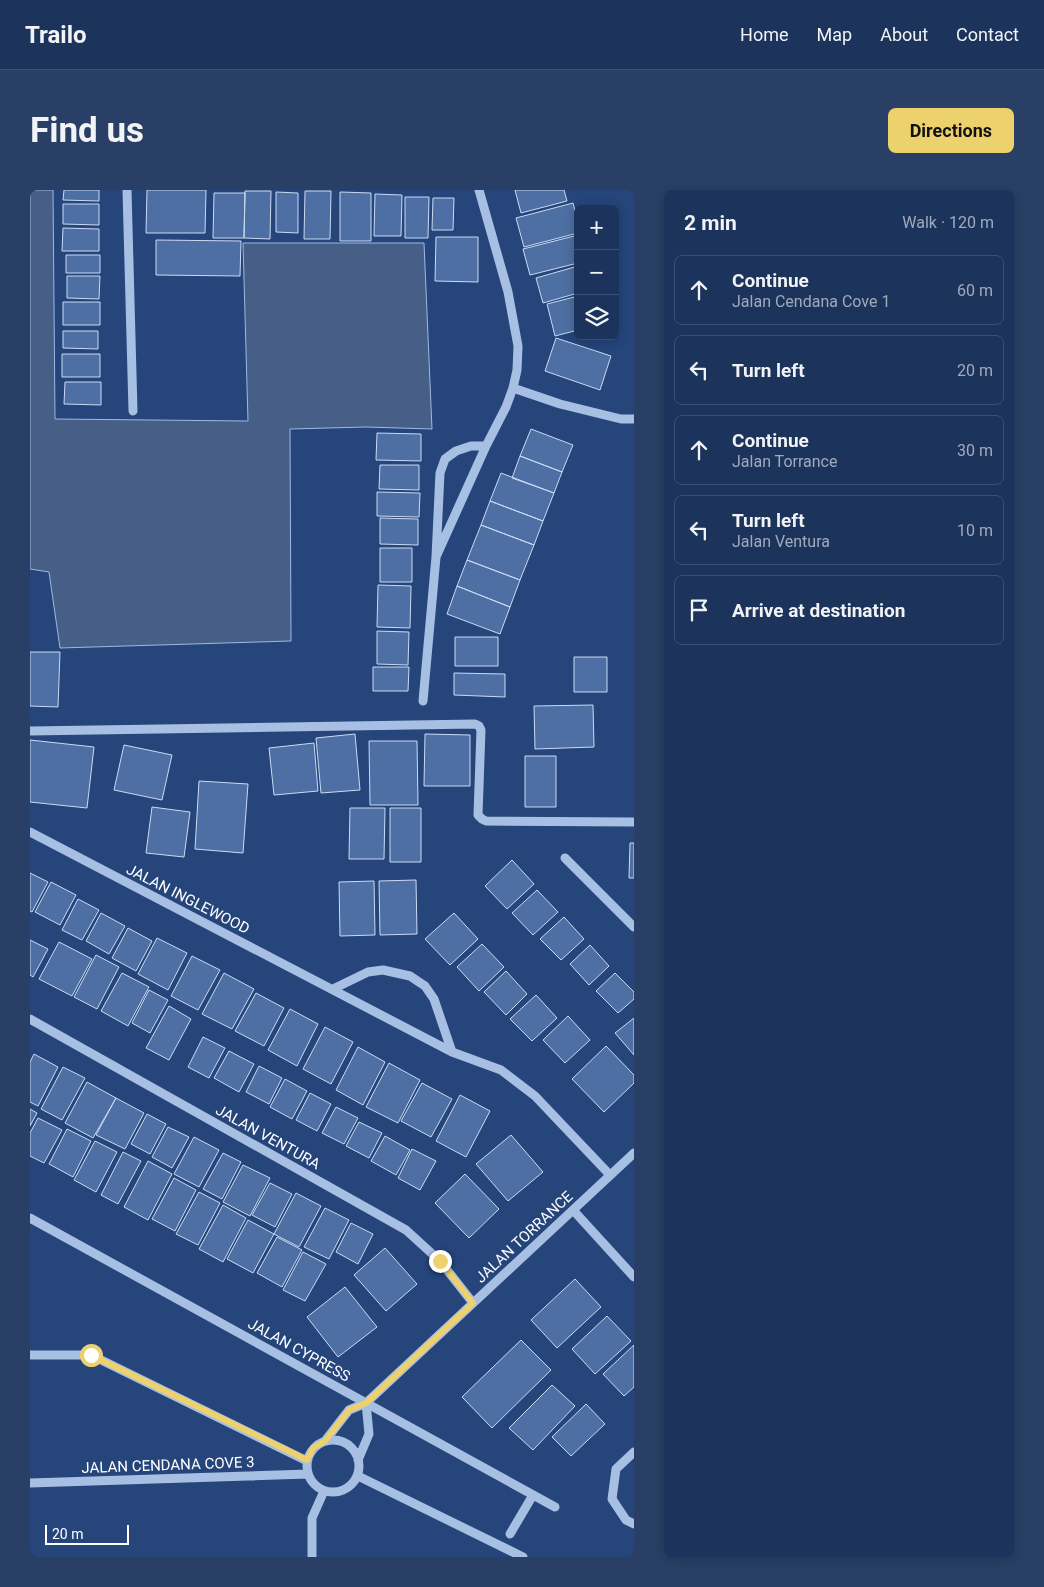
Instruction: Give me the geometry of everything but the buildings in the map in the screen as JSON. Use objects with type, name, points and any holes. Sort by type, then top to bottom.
[{"type":"street","points":[[127,190],[133,410]]},
{"type":"street","points":[[436,557],[486,446],[506,407],[517,370],[518,346],[508,292],[479,190]]},
{"type":"street","points":[[513,388],[560,404],[622,419],[634,419]]},
{"type":"street","points":[[423,701],[436,557],[440,473],[445,459],[456,451],[471,446],[486,446]]},
{"type":"street","points":[[30,731],[475,724],[481,730],[478,815],[482,820],[634,822]]},
{"type":"street","name":"JALAN INGLEWOOD","points":[[30,832],[452,1052],[501,1070],[535,1096],[610,1175]]},
{"type":"street","points":[[565,858],[634,927]]},
{"type":"street","points":[[333,989],[368,972],[383,970],[410,976],[426,986],[434,999],[452,1052]]},
{"type":"street","name":"JALAN VENTURA","points":[[30,1019],[406,1230],[440,1261],[473,1303]]},
{"type":"street","name":"JALAN TORRANCE","points":[[325,1441],[349,1410],[366,1403],[634,1153]]},
{"type":"street","points":[[573,1210],[634,1277]]},
{"type":"street","name":"JALAN CYPRESS","points":[[30,1218],[555,1507]]},
{"type":"street","points":[[30,1355],[91,1355],[307,1460]]},
{"type":"street","points":[[358,1460],[369,1434],[366,1403]]},
{"type":"street","points":[[334,1440],[342,1442],[355,1452],[358,1460],[358,1476],[353,1483],[340,1492],[331,1493],[324,1491],[316,1487],[308,1474],[307,1460],[313,1448],[325,1441],[334,1440]]},
{"type":"street","points":[[634,1452],[616,1469],[612,1499],[626,1520],[634,1524]]},
{"type":"street","name":"JALAN CENDANA COVE 3","points":[[30,1482],[308,1474]]},
{"type":"street","points":[[358,1476],[523,1557]]},
{"type":"street","points":[[312,1557],[312,1518],[324,1491]]},
{"type":"street","points":[[510,1534],[534,1494]]},
{"type":"water","points":[[30,190],[53,190],[55,419],[248,421],[243,243],[424,243],[432,429],[366,427],[290,429],[291,641],[60,648],[49,572],[30,569]]},
{"type":"route","points":[[91,1355],[307,1460],[313,1448],[325,1441],[349,1410],[366,1403],[473,1303],[440,1261]]}]
